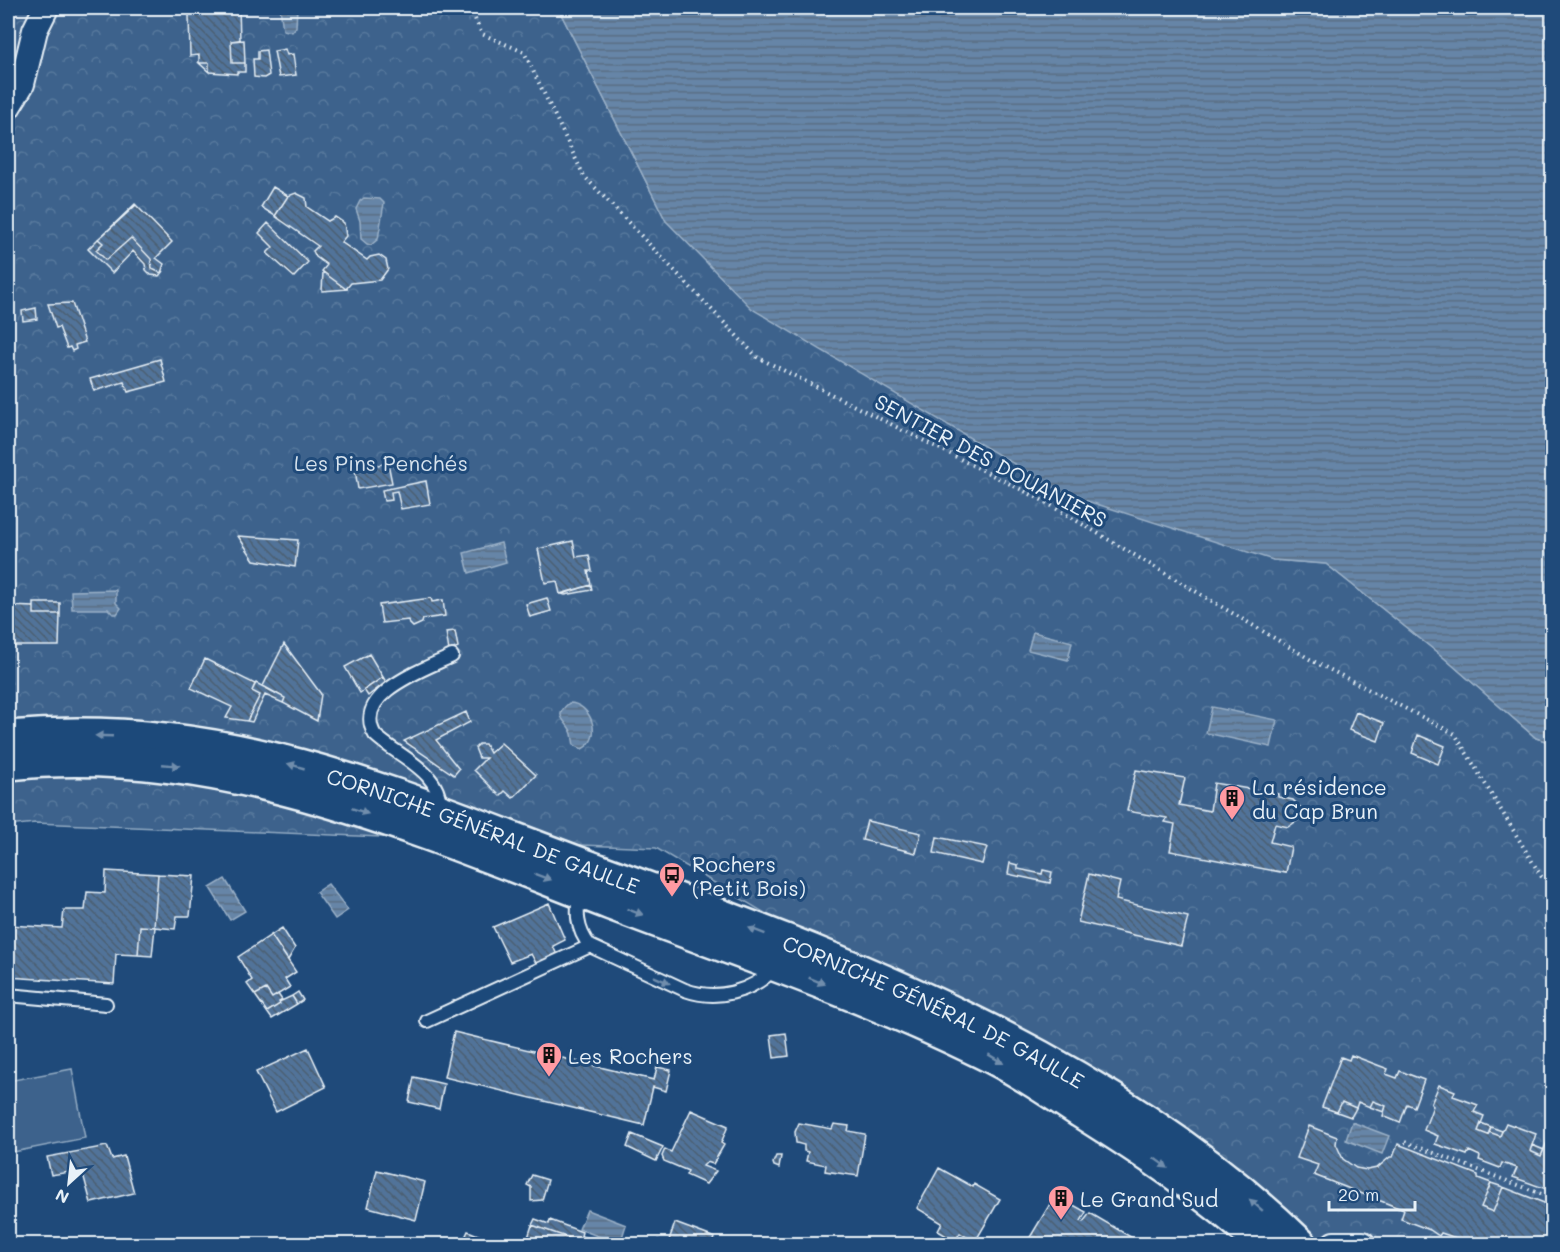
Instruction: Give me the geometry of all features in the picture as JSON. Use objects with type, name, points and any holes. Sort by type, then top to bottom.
[{"type":"main road","name":"CORNICHE GÉNÉRAL DE GAULLE","points":[[8,738],[68,735],[130,737],[212,747],[288,763],[352,782],[437,824],[782,954],[944,1007],[993,1031],[1081,1080],[1208,1165],[1299,1245]]},
{"type":"main road","name":"CORNICHE GÉNÉRAL DE GAULLE","points":[[8,763],[66,759],[128,761],[205,770],[350,807],[437,824]]},
{"type":"main road","name":"CORNICHE GÉNÉRAL DE GAULLE","points":[[782,954],[898,1013],[984,1052],[1148,1153],[1229,1214],[1264,1245]]},
{"type":"street","points":[[8,107],[22,84],[35,30],[46,8]]},
{"type":"street","points":[[1334,1245],[1363,1245]]},
{"type":"lane","points":[[437,824],[441,801],[433,783],[420,767],[375,735],[371,729],[370,712],[374,703],[391,688],[452,656]]},
{"type":"lane","points":[[585,879],[577,909],[577,919],[584,939],[591,946],[685,990],[710,996],[747,988],[773,971],[782,954]]},
{"type":"lane","points":[[427,1021],[591,946]]},
{"type":"lane","points":[[8,994],[106,1004]]},
{"type":"path","name":"SENTIER DES DOUANIERS","points":[[470,8],[482,34],[524,52],[584,176],[758,357],[1040,499],[1313,661],[1455,734],[1541,876],[1552,884]]},
{"type":"path","points":[[1405,1142],[1552,1198]]},
{"type":"green space","name":"Les Pins Penchés","points":[[8,8],[558,8],[666,221],[1273,560],[1326,564],[1443,657],[1536,738],[1552,743],[1552,1244],[1320,1244],[656,848],[35,823],[8,826]]},
{"type":"green space","points":[[72,1069],[85,1138],[8,1153],[8,1081]]},
{"type":"shaded area","points":[[280,8],[297,8],[296,27],[292,32],[283,30]]},
{"type":"shaded area","points":[[558,8],[1552,8],[1552,743],[1536,738],[1443,657],[1326,564],[1273,560],[1065,494],[752,309],[666,221]]},
{"type":"shaded area","points":[[364,198],[380,199],[384,203],[378,239],[371,245],[361,239],[360,221],[356,209]]},
{"type":"shaded area","points":[[501,543],[506,562],[469,573],[464,553]]},
{"type":"shaded area","points":[[116,590],[116,603],[121,608],[117,614],[113,614],[108,609],[72,609],[71,591]]},
{"type":"shaded area","points":[[1033,632],[1072,642],[1068,660],[1028,650]]},
{"type":"shaded area","points":[[569,703],[583,709],[592,722],[592,737],[589,744],[582,749],[574,745],[570,729],[561,716],[561,712]]},
{"type":"shaded area","points":[[1212,707],[1277,720],[1271,747],[1206,733]]},
{"type":"shaded area","points":[[225,879],[245,911],[230,920],[210,888]]},
{"type":"shaded area","points":[[328,884],[348,910],[335,919],[316,892]]},
{"type":"shaded area","points":[[1352,1122],[1389,1136],[1382,1154],[1346,1140]]},
{"type":"shaded area","points":[[587,1210],[626,1225],[620,1244],[610,1244],[611,1241],[579,1229]]},
{"type":"building","points":[[191,8],[239,8],[240,40],[231,41],[232,63],[245,63],[245,72],[237,72],[237,74],[209,72],[209,63],[199,63],[199,55],[190,56],[189,15]]},
{"type":"building","points":[[244,40],[245,63],[232,63],[231,41]]},
{"type":"building","points":[[285,49],[287,55],[293,54],[296,75],[279,77],[274,51]]},
{"type":"building","points":[[266,50],[269,75],[264,78],[254,77],[253,59],[258,59],[258,51]]},
{"type":"building","points":[[199,63],[209,63],[209,72]]},
{"type":"building","points":[[273,187],[288,196],[275,216],[261,207]]},
{"type":"building","points":[[296,193],[306,198],[307,207],[328,221],[335,217],[344,223],[346,236],[341,242],[367,260],[379,255],[386,260],[388,269],[380,280],[351,283],[346,289],[322,271],[327,265],[316,257],[313,251],[318,246],[275,216],[288,196]]},
{"type":"building","points":[[135,204],[136,205],[102,236]]},
{"type":"building","points":[[136,205],[172,242],[156,258],[164,264],[161,273],[152,269],[151,259],[131,238],[106,260],[96,250],[103,243],[98,239]]},
{"type":"building","points":[[268,223],[308,262],[294,277],[267,253],[273,247],[259,233]]},
{"type":"building","points":[[131,238],[151,259],[152,269],[161,273],[163,271],[159,276],[151,275],[133,251],[112,273],[88,249],[98,239],[103,243],[96,250],[106,260]]},
{"type":"building","points":[[323,272],[346,289],[348,289],[322,291]]},
{"type":"building","points":[[72,303],[85,342],[75,345],[76,349],[72,351],[70,347],[67,348],[59,327],[56,328],[48,304]]},
{"type":"building","points":[[36,308],[37,319],[23,321],[22,311]]},
{"type":"building","points":[[160,359],[166,382],[128,392],[124,382],[94,391],[90,379]]},
{"type":"building","points":[[388,463],[392,483],[358,489],[355,469]]},
{"type":"building","points":[[426,481],[430,504],[401,509],[397,491],[391,492],[392,500],[384,501],[382,490]]},
{"type":"building","points":[[238,536],[298,540],[295,567],[254,560]]},
{"type":"building","points":[[573,541],[576,557],[589,555],[592,571],[588,571],[591,585],[560,594],[557,581],[545,583],[538,549]]},
{"type":"building","points":[[591,585],[592,590],[562,594]]},
{"type":"building","points":[[431,598],[432,602],[443,600],[445,616],[423,619],[422,623],[413,627],[408,620],[382,623],[379,605]]},
{"type":"building","points":[[547,598],[551,611],[530,617],[526,604]]},
{"type":"building","points":[[34,603],[60,603],[60,614],[34,614]]},
{"type":"building","points":[[8,606],[34,607],[34,614],[60,614],[59,646],[8,646]]},
{"type":"building","points":[[455,631],[458,647],[449,651],[446,632]]},
{"type":"building","points":[[284,644],[321,694],[317,721],[283,703],[285,698],[263,686]]},
{"type":"building","points":[[369,654],[383,677],[360,693],[345,667]]},
{"type":"building","points":[[205,659],[255,684],[252,691],[260,695],[247,721],[226,718],[232,707],[191,688]]},
{"type":"building","points":[[383,677],[386,682],[368,696],[364,690]]},
{"type":"building","points":[[256,683],[285,698],[283,703],[265,695],[252,722],[247,721],[260,695],[252,691]]},
{"type":"building","points":[[466,712],[470,722],[436,740],[459,769],[454,775],[404,741]]},
{"type":"building","points":[[1356,712],[1384,723],[1378,741],[1349,730]]},
{"type":"building","points":[[1418,735],[1445,746],[1438,764],[1412,753]]},
{"type":"building","points":[[501,743],[536,775],[513,798],[505,791],[500,796],[474,770],[486,758],[479,758],[475,748],[479,744],[485,744],[490,753]]},
{"type":"building","name":"La résidence du Cap Brun","points":[[1136,770],[1185,778],[1179,805],[1210,811],[1214,783],[1278,794],[1278,797],[1293,800],[1301,808],[1298,820],[1288,827],[1275,824],[1270,842],[1291,847],[1286,873],[1170,851],[1175,824],[1165,822],[1167,818],[1127,811]]},
{"type":"building","points":[[867,821],[921,833],[916,853],[862,840]]},
{"type":"building","points":[[937,837],[987,847],[982,864],[934,853]]},
{"type":"building","points":[[1010,863],[1018,865],[1018,869],[1042,874],[1043,870],[1052,872],[1050,883],[1008,874]]},
{"type":"building","points":[[106,871],[158,874],[154,927],[140,926],[138,955],[116,954],[114,984],[8,977],[8,925],[62,928],[64,910],[85,910],[87,892],[105,893]]},
{"type":"building","points":[[158,874],[194,876],[190,916],[177,916],[175,929],[154,927]]},
{"type":"building","points":[[1089,874],[1120,882],[1116,900],[1188,917],[1181,946],[1078,922]]},
{"type":"building","points":[[549,903],[565,940],[553,946],[557,955],[536,963],[531,954],[510,962],[493,927]]},
{"type":"building","points":[[140,926],[155,927],[152,956],[138,955]]},
{"type":"building","points":[[282,928],[295,948],[288,960],[271,935]]},
{"type":"building","points":[[271,935],[296,972],[285,979],[290,987],[272,998],[266,989],[255,995],[247,984],[252,980],[238,957]]},
{"type":"building","points":[[266,989],[272,998],[278,994],[282,1000],[280,1004],[267,1012],[255,995]]},
{"type":"building","points":[[298,992],[303,1000],[297,1004],[292,996]]},
{"type":"building","points":[[292,996],[297,1004],[272,1019],[267,1012],[280,1004],[279,1002]]},
{"type":"building","name":"Les Rochers","points":[[454,1032],[654,1080],[657,1067],[671,1070],[666,1091],[653,1087],[644,1125],[444,1077]]},
{"type":"building","points":[[786,1033],[789,1056],[774,1058],[771,1035]]},
{"type":"building","points":[[308,1048],[326,1087],[276,1112],[256,1072]]},
{"type":"building","points":[[1351,1055],[1388,1069],[1386,1074],[1397,1078],[1400,1071],[1424,1080],[1414,1107],[1407,1104],[1400,1123],[1383,1116],[1386,1106],[1373,1101],[1370,1107],[1358,1102],[1356,1108],[1342,1102],[1337,1112],[1322,1107],[1341,1057],[1349,1060]]},
{"type":"building","points":[[414,1077],[444,1084],[439,1109],[409,1102]]},
{"type":"building","points":[[1439,1085],[1455,1091],[1453,1096],[1478,1105],[1474,1112],[1484,1116],[1478,1131],[1500,1136],[1506,1123],[1536,1134],[1530,1151],[1541,1156],[1547,1142],[1552,1144],[1552,1181],[1549,1190],[1513,1177],[1517,1168],[1502,1163],[1500,1168],[1479,1160],[1480,1156],[1469,1151],[1467,1155],[1435,1144],[1438,1136],[1424,1130]]},
{"type":"building","points":[[1373,1101],[1386,1106],[1384,1112],[1370,1107]]},
{"type":"building","points":[[1342,1102],[1356,1108],[1351,1117],[1337,1112]]},
{"type":"building","points":[[691,1110],[728,1126],[721,1143],[724,1145],[713,1164],[707,1162],[703,1166],[716,1171],[706,1184],[686,1175],[688,1171],[664,1161],[662,1156],[665,1149],[671,1152]]},
{"type":"building","points":[[799,1123],[832,1129],[834,1124],[849,1126],[848,1131],[865,1134],[858,1176],[825,1171],[826,1165],[806,1161],[808,1152],[804,1151],[804,1145],[796,1143],[795,1132]]},
{"type":"building","points":[[1481,1123],[1491,1127],[1488,1135],[1478,1131]]},
{"type":"building","points":[[1309,1126],[1337,1137],[1336,1144],[1343,1159],[1356,1168],[1367,1170],[1377,1168],[1393,1157],[1398,1144],[1478,1175],[1478,1178],[1491,1183],[1481,1207],[1493,1212],[1503,1187],[1552,1206],[1552,1244],[1453,1244],[1456,1238],[1441,1233],[1439,1236],[1430,1230],[1401,1219],[1404,1210],[1314,1175],[1318,1165],[1297,1158]]},
{"type":"building","points":[[1491,1127],[1502,1131],[1500,1136],[1489,1132]]},
{"type":"building","points":[[632,1134],[663,1147],[656,1161],[627,1147]]},
{"type":"building","points":[[1532,1145],[1544,1150],[1541,1156],[1530,1151]]},
{"type":"building","points":[[107,1146],[112,1159],[124,1156],[134,1193],[91,1203],[82,1170],[51,1175],[47,1157]]},
{"type":"building","points":[[776,1156],[781,1156],[779,1168],[773,1163]]},
{"type":"building","points":[[939,1168],[1000,1199],[975,1242],[960,1233],[955,1241],[938,1231],[942,1223],[917,1208]]},
{"type":"building","points":[[377,1170],[425,1182],[416,1220],[368,1207]]},
{"type":"building","points":[[532,1175],[548,1180],[542,1200],[531,1201],[531,1187],[527,1185]]},
{"type":"building","points":[[1491,1183],[1503,1187],[1493,1212],[1481,1207]]},
{"type":"building","name":"Le Grand Sud","points":[[1059,1197],[1086,1212],[1081,1221],[1083,1222],[1090,1213],[1134,1239],[1131,1244],[1026,1244],[1050,1204],[1053,1206]]},
{"type":"building","points":[[535,1219],[549,1224],[550,1220],[582,1232],[581,1236],[598,1242],[598,1244],[586,1244],[532,1225]]},
{"type":"building","points":[[675,1223],[715,1238],[712,1244],[656,1244],[658,1240],[668,1243]]},
{"type":"building","points":[[532,1225],[586,1244],[526,1244]]},
{"type":"building","points":[[468,1231],[498,1243],[462,1244]]},
{"type":"place","name":"La résidence du Cap Brun","points":[[1232,821]]},
{"type":"place","name":"Rochers (Petit Bois)","points":[[672,898]]},
{"type":"place","name":"Les Rochers","points":[[549,1078]]},
{"type":"place","name":"Le Grand Sud","points":[[1061,1221]]}]
